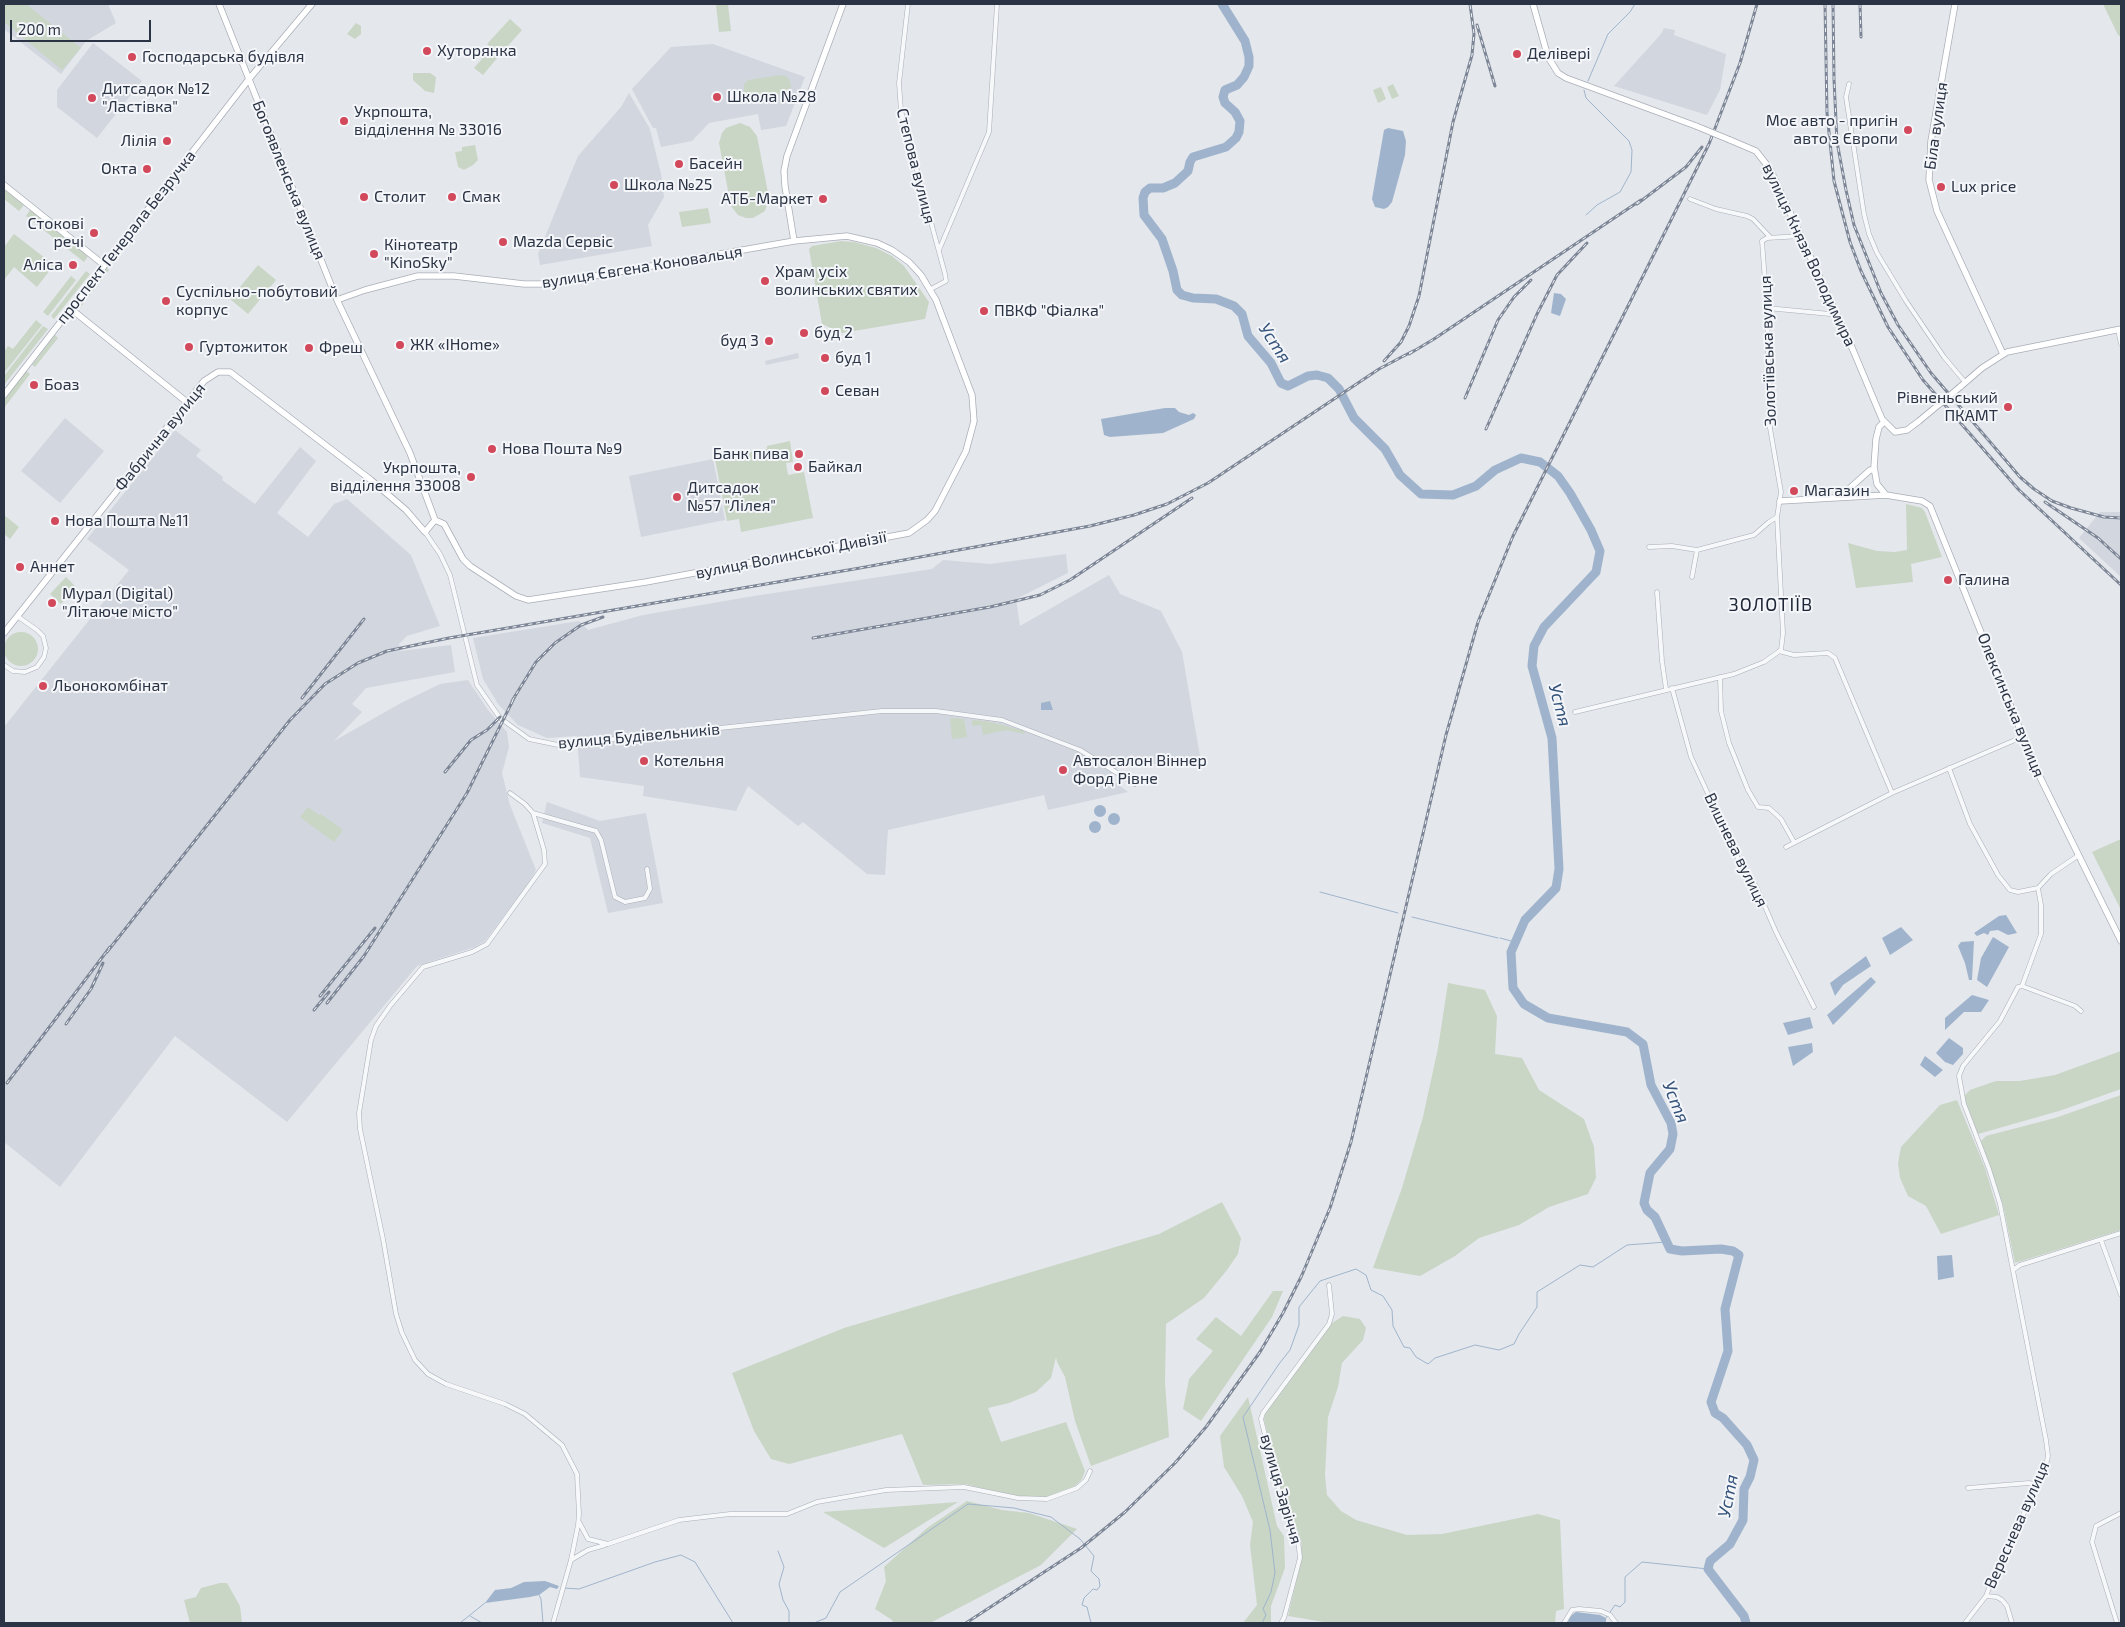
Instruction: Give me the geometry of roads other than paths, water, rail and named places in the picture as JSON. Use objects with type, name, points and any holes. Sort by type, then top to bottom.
[{"type":"street","name":"Богоявленська вулиця","points":[[219,4],[337,300],[410,453],[435,520]]},
{"type":"street","name":"проспект Генерала Безручка","points":[[4,395],[249,79],[312,4]]},
{"type":"street","points":[[794,241],[785,186],[786,156],[843,4]]},
{"type":"street","name":"Степова вулиця","points":[[908,4],[899,83],[901,112],[946,281],[931,289]]},
{"type":"street","points":[[939,250],[989,132],[997,4]]},
{"type":"street","name":"вулиця Князя Володимира","points":[[1533,4],[1548,56],[1558,73],[1566,78],[1730,140],[1756,151],[1764,159],[1835,312],[1876,410],[1884,422]]},
{"type":"street","name":"Біла вулиця","points":[[1955,4],[1932,141],[1929,180],[1937,211],[2003,354]]},
{"type":"street","points":[[1849,84],[1846,97],[1864,214],[1869,234],[1877,254],[1906,301],[1944,357],[1966,382]]},
{"type":"street","points":[[4,185],[104,265]]},
{"type":"street","points":[[1690,199],[1716,209],[1747,216],[1753,219],[1770,237],[1801,236]]},
{"type":"street","name":"вулиця Євгена Коновальця","points":[[337,300],[365,290],[418,276],[454,276],[524,284],[550,284],[794,241],[847,236],[877,243],[892,250],[909,262],[931,289]]},
{"type":"street","name":"Золотіївська вулиця","points":[[1770,237],[1762,241],[1767,308],[1770,428],[1781,492],[1777,518],[1783,633],[1779,651]]},
{"type":"street","name":"вулиця Волинської Дивізії","points":[[435,520],[444,524],[462,559],[470,566],[516,596],[528,600],[665,579],[909,533],[927,520],[943,497],[966,451],[974,421],[972,395],[931,289]]},
{"type":"street","points":[[71,308],[188,403]]},
{"type":"street","points":[[1767,308],[1830,314],[1835,312]]},
{"type":"street","points":[[1886,495],[1877,484],[1874,470],[1876,439],[1879,427],[1884,422],[1892,430],[1901,432],[1907,430],[2003,354],[2014,350],[2120,330],[2121,344]]},
{"type":"street","name":"Фабрична вулиця","points":[[4,633],[204,381],[218,372],[230,372]]},
{"type":"street","name":"вулиця Будівельників","points":[[230,372],[370,480],[406,510],[425,532],[440,554],[450,575],[477,685],[500,718],[530,739],[558,744],[882,711],[936,711],[971,715],[1010,723],[1080,750],[1136,784]]},
{"type":"street","points":[[1780,500],[1841,496],[1870,470],[1874,470]]},
{"type":"street","name":"Олексинська вулиця","points":[[1841,496],[1886,495],[1922,501],[1930,506],[2022,738],[2121,941]]},
{"type":"street","points":[[1649,546],[1672,546],[1697,550],[1754,535],[1769,522],[1777,518]]},
{"type":"street","points":[[425,532],[435,520]]},
{"type":"street","points":[[1692,577],[1697,550]]},
{"type":"street","points":[[1657,592],[1666,689]]},
{"type":"street","points":[[4,665],[17,672],[29,671],[40,664],[45,653],[44,640],[40,633],[17,616]]},
{"type":"street","points":[[1575,712],[1720,677],[1764,662],[1779,651],[1794,655],[1828,654],[1835,658],[1892,793]]},
{"type":"street","points":[[1720,677],[1721,711],[1729,743],[1748,790],[1758,807],[1769,808],[1781,819],[1794,842]]},
{"type":"street","name":"Вишнева вулиця","points":[[1672,688],[1690,757],[1745,874],[1756,886],[1776,932],[1814,1007]]},
{"type":"street","points":[[1786,847],[1892,793],[2022,738]]},
{"type":"street","points":[[1950,768],[1970,824],[2003,882],[2010,890],[2018,892],[2038,888],[2051,874],[2080,855]]},
{"type":"street","points":[[510,793],[525,804],[533,813],[539,830],[545,864],[487,944],[479,949],[423,968],[390,1006],[376,1026],[366,1068],[359,1113],[360,1130],[383,1239],[396,1314],[402,1333],[415,1360],[428,1374],[446,1384],[505,1404],[525,1414],[562,1445],[576,1474],[578,1518],[571,1560],[553,1623]]},
{"type":"street","points":[[533,813],[596,831],[601,840],[614,897],[625,902],[645,898],[650,889],[647,869]]},
{"type":"street","name":"Вереснева вулиця","points":[[1965,1623],[1986,1596],[1996,1570],[2045,1470],[2048,1456],[2000,1204],[1964,1104],[1959,1076],[1963,1066],[2000,1021],[2018,988],[2022,986],[2041,934],[2041,905],[2038,888]]},
{"type":"street","points":[[2022,986],[2075,1006],[2081,1011]]},
{"type":"street","points":[[2013,1272],[2020,1265],[2121,1233]]},
{"type":"street","points":[[2100,1240],[2120,1282],[2121,1295]]},
{"type":"street","name":"вулиця Заріччя","points":[[1280,1623],[1284,1618],[1300,1558],[1298,1540],[1280,1495],[1261,1419],[1263,1413],[1329,1324],[1332,1314],[1329,1285]]},
{"type":"street","points":[[571,1560],[588,1550],[679,1520],[730,1514],[787,1514],[817,1502],[886,1490],[964,1487],[1018,1498],[1047,1500],[1077,1488],[1086,1480],[1090,1471]]},
{"type":"street","points":[[1968,1488],[2029,1482],[2037,1485]]},
{"type":"street","points":[[2117,1623],[2092,1542],[2096,1526],[2121,1513]]},
{"type":"street","points":[[578,1518],[588,1539],[608,1544]]},
{"type":"street","points":[[1986,1596],[1997,1597],[2002,1600],[2007,1606],[2012,1623]]},
{"type":"street","points":[[1564,1623],[1572,1610],[1579,1609],[1601,1611],[1610,1615],[1616,1623]]},
{"type":"water","points":[[1388,128],[1403,131],[1406,141],[1405,155],[1392,202],[1384,209],[1375,207],[1372,199],[1384,130]]},
{"type":"water","points":[[1554,293],[1561,294],[1566,299],[1560,316],[1551,313]]},
{"type":"water","points":[[1175,408],[1179,412],[1196,415],[1194,419],[1163,433],[1110,437],[1104,435],[1101,419]]},
{"type":"water","points":[[1050,701],[1053,710],[1041,710],[1041,703]]},
{"type":"water","points":[[1102,805],[1105,806],[1105,816],[1098,817],[1095,816],[1094,809],[1095,806]]},
{"type":"water","points":[[1116,813],[1119,814],[1119,824],[1112,825],[1109,824],[1108,817],[1109,814]]},
{"type":"water","points":[[1097,821],[1100,822],[1100,832],[1093,833],[1090,832],[1089,825],[1090,822]]},
{"type":"water","points":[[2006,915],[2017,933],[2008,935],[1998,930],[1990,931],[1988,935],[1984,933],[1977,936],[1974,933],[1999,916]]},
{"type":"water","points":[[1901,927],[1913,940],[1890,955],[1882,938]]},
{"type":"water","points":[[1993,937],[2009,947],[1987,987],[1977,980],[1981,958]]},
{"type":"water","points":[[1974,941],[1972,980],[1969,980],[1958,946],[1961,942]]},
{"type":"water","points":[[1866,956],[1871,966],[1843,985],[1835,996],[1830,983]]},
{"type":"water","points":[[1871,977],[1876,982],[1833,1025],[1827,1015]]},
{"type":"water","points":[[1972,995],[1989,1000],[1981,1012],[1964,1012],[1945,1030],[1945,1018]]},
{"type":"water","points":[[1810,1017],[1813,1028],[1788,1035],[1783,1023]]},
{"type":"water","points":[[1949,1038],[1963,1048],[1963,1054],[1953,1065],[1945,1062],[1936,1053]]},
{"type":"water","points":[[1812,1043],[1813,1052],[1793,1066],[1788,1047]]},
{"type":"water","points":[[1925,1056],[1943,1070],[1935,1077],[1920,1065]]},
{"type":"water","points":[[1952,1255],[1954,1277],[1938,1280],[1937,1256]]},
{"type":"water","points":[[545,1581],[559,1586],[557,1589],[550,1587],[539,1595],[485,1603],[495,1590],[511,1588],[524,1582]]},
{"type":"water","points":[[1576,1612],[1600,1615],[1606,1618],[1606,1623],[1568,1623],[1569,1617]]},
{"type":"waterway","name":"Устя","points":[[1222,4],[1245,41],[1249,57],[1249,66],[1244,77],[1237,85],[1225,90],[1223,97],[1225,103],[1235,112],[1240,121],[1239,132],[1236,138],[1226,147],[1193,157],[1188,171],[1175,183],[1163,188],[1150,188],[1145,192],[1143,198],[1144,215],[1162,239],[1173,271],[1177,290],[1182,295],[1193,298],[1216,299],[1234,306],[1242,314],[1248,336],[1271,363],[1281,383],[1288,386],[1308,376],[1317,375],[1328,378],[1339,389],[1354,418],[1385,449],[1400,475],[1421,494],[1453,495],[1476,486],[1495,470],[1521,458],[1540,462],[1558,476],[1570,493],[1591,530],[1600,551],[1596,572],[1544,627],[1534,646],[1532,666],[1552,738],[1559,869],[1556,888],[1525,920],[1511,952],[1513,988],[1524,1004],[1548,1018],[1627,1032],[1643,1044],[1651,1085],[1671,1123],[1673,1134],[1670,1149],[1650,1173],[1644,1203],[1647,1210],[1655,1217],[1670,1249],[1682,1251],[1721,1249],[1733,1251],[1739,1255],[1725,1309],[1728,1351],[1711,1402],[1715,1413],[1723,1418],[1747,1445],[1754,1460],[1750,1477],[1744,1489],[1743,1520],[1730,1544],[1710,1561],[1708,1569],[1744,1616],[1746,1623]]},
{"type":"waterway","points":[[1588,81],[1608,34],[1630,12],[1635,4]]},
{"type":"waterway","points":[[1584,90],[1586,98],[1629,141],[1632,150],[1631,172],[1620,192],[1597,205],[1586,215]]},
{"type":"waterway","points":[[1320,892],[1398,913]]},
{"type":"waterway","points":[[1412,917],[1498,938]]},
{"type":"waterway","points":[[1500,938],[1515,942]]},
{"type":"waterway","points":[[1262,1623],[1266,1615],[1263,1609],[1271,1592],[1275,1573],[1270,1530],[1243,1417],[1290,1350],[1299,1325],[1299,1307],[1320,1281],[1356,1269],[1366,1275],[1371,1290],[1383,1296],[1392,1310],[1393,1326],[1404,1347],[1410,1348],[1416,1357],[1428,1364],[1435,1358],[1475,1345],[1499,1350],[1514,1344],[1537,1307],[1537,1292],[1580,1265],[1593,1267],[1627,1245],[1666,1242]]},
{"type":"waterway","points":[[814,1623],[826,1618],[840,1592],[968,1504],[1014,1508],[1051,1517],[1080,1539],[1094,1556],[1091,1571],[1099,1579],[1100,1586],[1097,1590],[1093,1589],[1084,1598],[1082,1605],[1087,1607],[1091,1623]]},
{"type":"waterway","points":[[778,1551],[784,1567],[779,1584],[783,1600],[789,1611],[789,1623]]},
{"type":"waterway","points":[[564,1588],[579,1589],[655,1562],[681,1555],[695,1562],[733,1623]]},
{"type":"waterway","points":[[1606,1618],[1615,1605],[1620,1607],[1625,1602],[1625,1577],[1642,1562],[1708,1569]]},
{"type":"waterway","points":[[539,1595],[543,1623]]},
{"type":"waterway","points":[[460,1623],[485,1603]]},
{"type":"waterway","points":[[470,1616],[482,1623]]},
{"type":"railway","points":[[1384,361],[1401,342],[1409,326],[1419,296],[1453,122],[1472,55],[1474,34],[1470,4]]},
{"type":"railway","points":[[966,1623],[1081,1548],[1125,1512],[1175,1463],[1206,1427],[1260,1352],[1283,1313],[1302,1275],[1330,1208],[1351,1142],[1446,735],[1478,622],[1513,536],[1709,144],[1740,63],[1757,4]]},
{"type":"railway","points":[[1825,4],[1827,113],[1834,181],[1850,242],[1861,271],[1888,327],[1923,380],[2019,490],[2121,585]]},
{"type":"railway","points":[[1833,4],[1837,142],[1854,225],[1881,293],[1898,325],[1931,373],[1949,394]]},
{"type":"railway","points":[[1860,4],[1861,37]]},
{"type":"railway","points":[[1477,25],[1495,86]]},
{"type":"railway","points":[[1637,204],[1686,167],[1702,147]]},
{"type":"railway","points":[[1409,354],[1641,200]]},
{"type":"railway","points":[[1486,429],[1537,314],[1557,275],[1587,243]]},
{"type":"railway","points":[[1465,398],[1498,320],[1514,297],[1531,280]]},
{"type":"railway","points":[[107,952],[290,720],[325,684],[358,663],[387,651],[449,638],[860,568],[1090,526],[1134,515],[1167,504],[1208,483],[1379,369],[1413,351]]},
{"type":"railway","points":[[1955,401],[2020,477],[2034,489],[2052,501],[2071,508],[2104,517],[2121,518]]},
{"type":"railway","points":[[813,638],[990,607],[1040,595],[1070,580],[1192,498]]},
{"type":"railway","points":[[2045,502],[2098,538],[2121,559]]},
{"type":"railway","points":[[512,701],[536,662],[555,643],[581,625],[603,617]]},
{"type":"railway","points":[[302,698],[364,619]]},
{"type":"railway","points":[[327,1003],[364,956],[467,793],[515,696]]},
{"type":"railway","points":[[445,772],[471,740],[487,730],[500,717]]},
{"type":"railway","points":[[320,996],[375,928]]},
{"type":"railway","points":[[7,1083],[110,947]]},
{"type":"railway","points":[[66,1024],[91,989],[103,963]]},
{"type":"railway","points":[[314,1010],[329,992]]},
{"type":"place","name":"Хуторянка","points":[[427,51]]},
{"type":"place","name":"Делівері","points":[[1517,54]]},
{"type":"place","name":"Господарська будівля","points":[[132,57]]},
{"type":"place","name":"Школа №28","points":[[717,97]]},
{"type":"place","name":"Дитсадок №12 \"Ластівка\"","points":[[92,98]]},
{"type":"place","name":"Укрпошта, відділення № 33016","points":[[344,121]]},
{"type":"place","name":"Моє авто - пригін авто з Європи","points":[[1908,130]]},
{"type":"place","name":"Лілія","points":[[167,141]]},
{"type":"place","name":"Басейн","points":[[679,164]]},
{"type":"place","name":"Окта","points":[[147,169]]},
{"type":"place","name":"Школа №25","points":[[614,185]]},
{"type":"place","name":"Lux price","points":[[1941,187]]},
{"type":"place","name":"Столит","points":[[364,197]]},
{"type":"place","name":"Смак","points":[[452,197]]},
{"type":"place","name":"АТБ-Маркет","points":[[823,199]]},
{"type":"place","name":"Стокові речі","points":[[94,233]]},
{"type":"place","name":"Mazda Сервіс","points":[[503,242]]},
{"type":"place","name":"Кінотеатр \"KinoSky\"","points":[[374,254]]},
{"type":"place","name":"Аліса","points":[[73,265]]},
{"type":"place","name":"Храм усіх волинських святих","points":[[765,281]]},
{"type":"place","name":"Суспільно-побутовий корпус","points":[[166,301]]},
{"type":"place","name":"ПВКФ \"Фіалка\"","points":[[984,311]]},
{"type":"place","name":"буд 2","points":[[804,333]]},
{"type":"place","name":"буд 3","points":[[769,341]]},
{"type":"place","name":"ЖК «IHome»","points":[[400,345]]},
{"type":"place","name":"Гуртожиток","points":[[189,347]]},
{"type":"place","name":"Фреш","points":[[309,348]]},
{"type":"place","name":"буд 1","points":[[825,358]]},
{"type":"place","name":"Боаз","points":[[34,385]]},
{"type":"place","name":"Севан","points":[[825,391]]},
{"type":"place","name":"Рівненьський ПКАМТ","points":[[2008,407]]},
{"type":"place","name":"Нова Пошта №9","points":[[492,449]]},
{"type":"place","name":"Банк пива","points":[[799,454]]},
{"type":"place","name":"Байкал","points":[[798,467]]},
{"type":"place","name":"Укрпошта, відділення 33008","points":[[471,477]]},
{"type":"place","name":"Магазин","points":[[1794,491]]},
{"type":"place","name":"Дитсадок №57 \"Лілея\"","points":[[677,497]]},
{"type":"place","name":"Нова Пошта №11","points":[[55,521]]},
{"type":"place","name":"Аннет","points":[[20,567]]},
{"type":"place","name":"Галина","points":[[1948,580]]},
{"type":"place","name":"Мурал (Digital) \"Літаюче місто\"","points":[[52,603]]},
{"type":"place","name":"Льонокомбінат","points":[[43,686]]},
{"type":"place","name":"Котельня","points":[[644,761]]},
{"type":"place","name":"Автосалон Віннер Форд Рівне","points":[[1063,770]]},
{"type":"district","name":"ЗОЛОТІЇВ","points":[[1771,605]]}]
